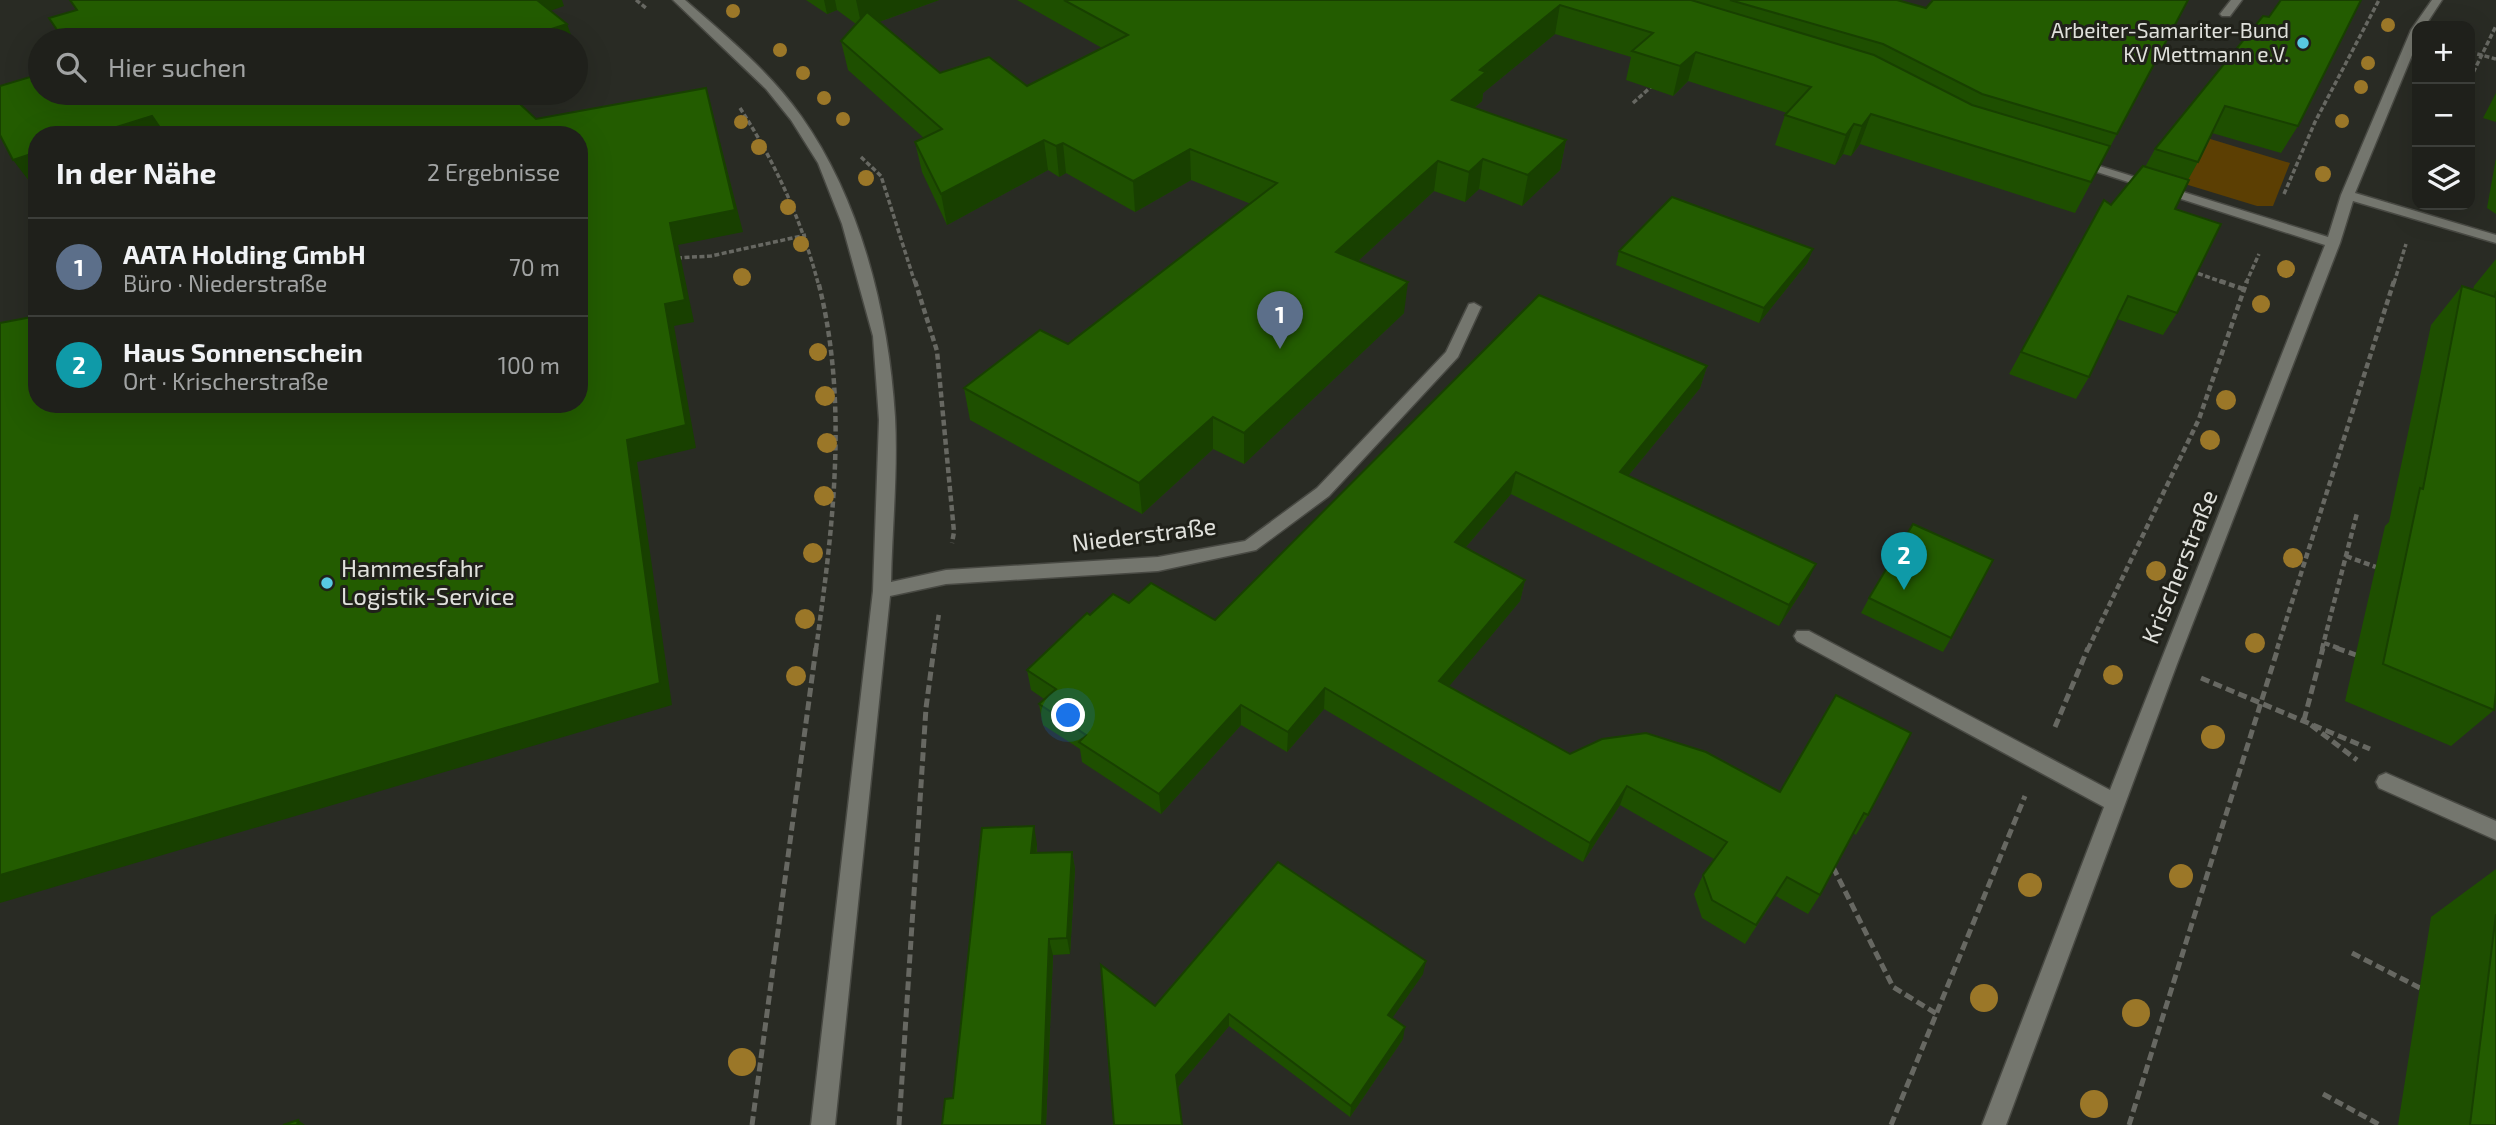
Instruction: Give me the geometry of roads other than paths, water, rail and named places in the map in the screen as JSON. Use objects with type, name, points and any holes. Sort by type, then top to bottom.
[{"type":"street","points":[[678,0],[740,55],[796,118],[824,163],[849,224],[880,336],[887,420],[882,591],[823,1125]]},
{"type":"street","points":[[2226,14],[2237,0]]},
{"type":"street","name":"Krischerstraße","points":[[2424,21],[2437,0]]},
{"type":"street","name":"Krischerstraße","points":[[1994,1125],[2168,663],[2333,243],[2348,195],[2412,44]]},
{"type":"street","points":[[2066,160],[2333,243]]},
{"type":"street","points":[[2348,195],[2496,239]]},
{"type":"street","name":"Niederstraße","points":[[882,591],[946,577],[1158,564],[1250,546],[1323,492],[1444,364],[1453,354],[1474,307]]},
{"type":"street","points":[[1803,636],[2115,803]]},
{"type":"street","points":[[2386,782],[2496,831]]},
{"type":"place","name":"Arbeiter-Samariter-Bund KV Mettmann e.V.","points":[[2303,43]]},
{"type":"place","name":"AATA Holding GmbH","points":[[1280,349]]},
{"type":"place","name":"Hammesfahr Logistik-Service","points":[[327,583]]},
{"type":"place","name":"Haus Sonnenschein","points":[[1904,590]]}]
